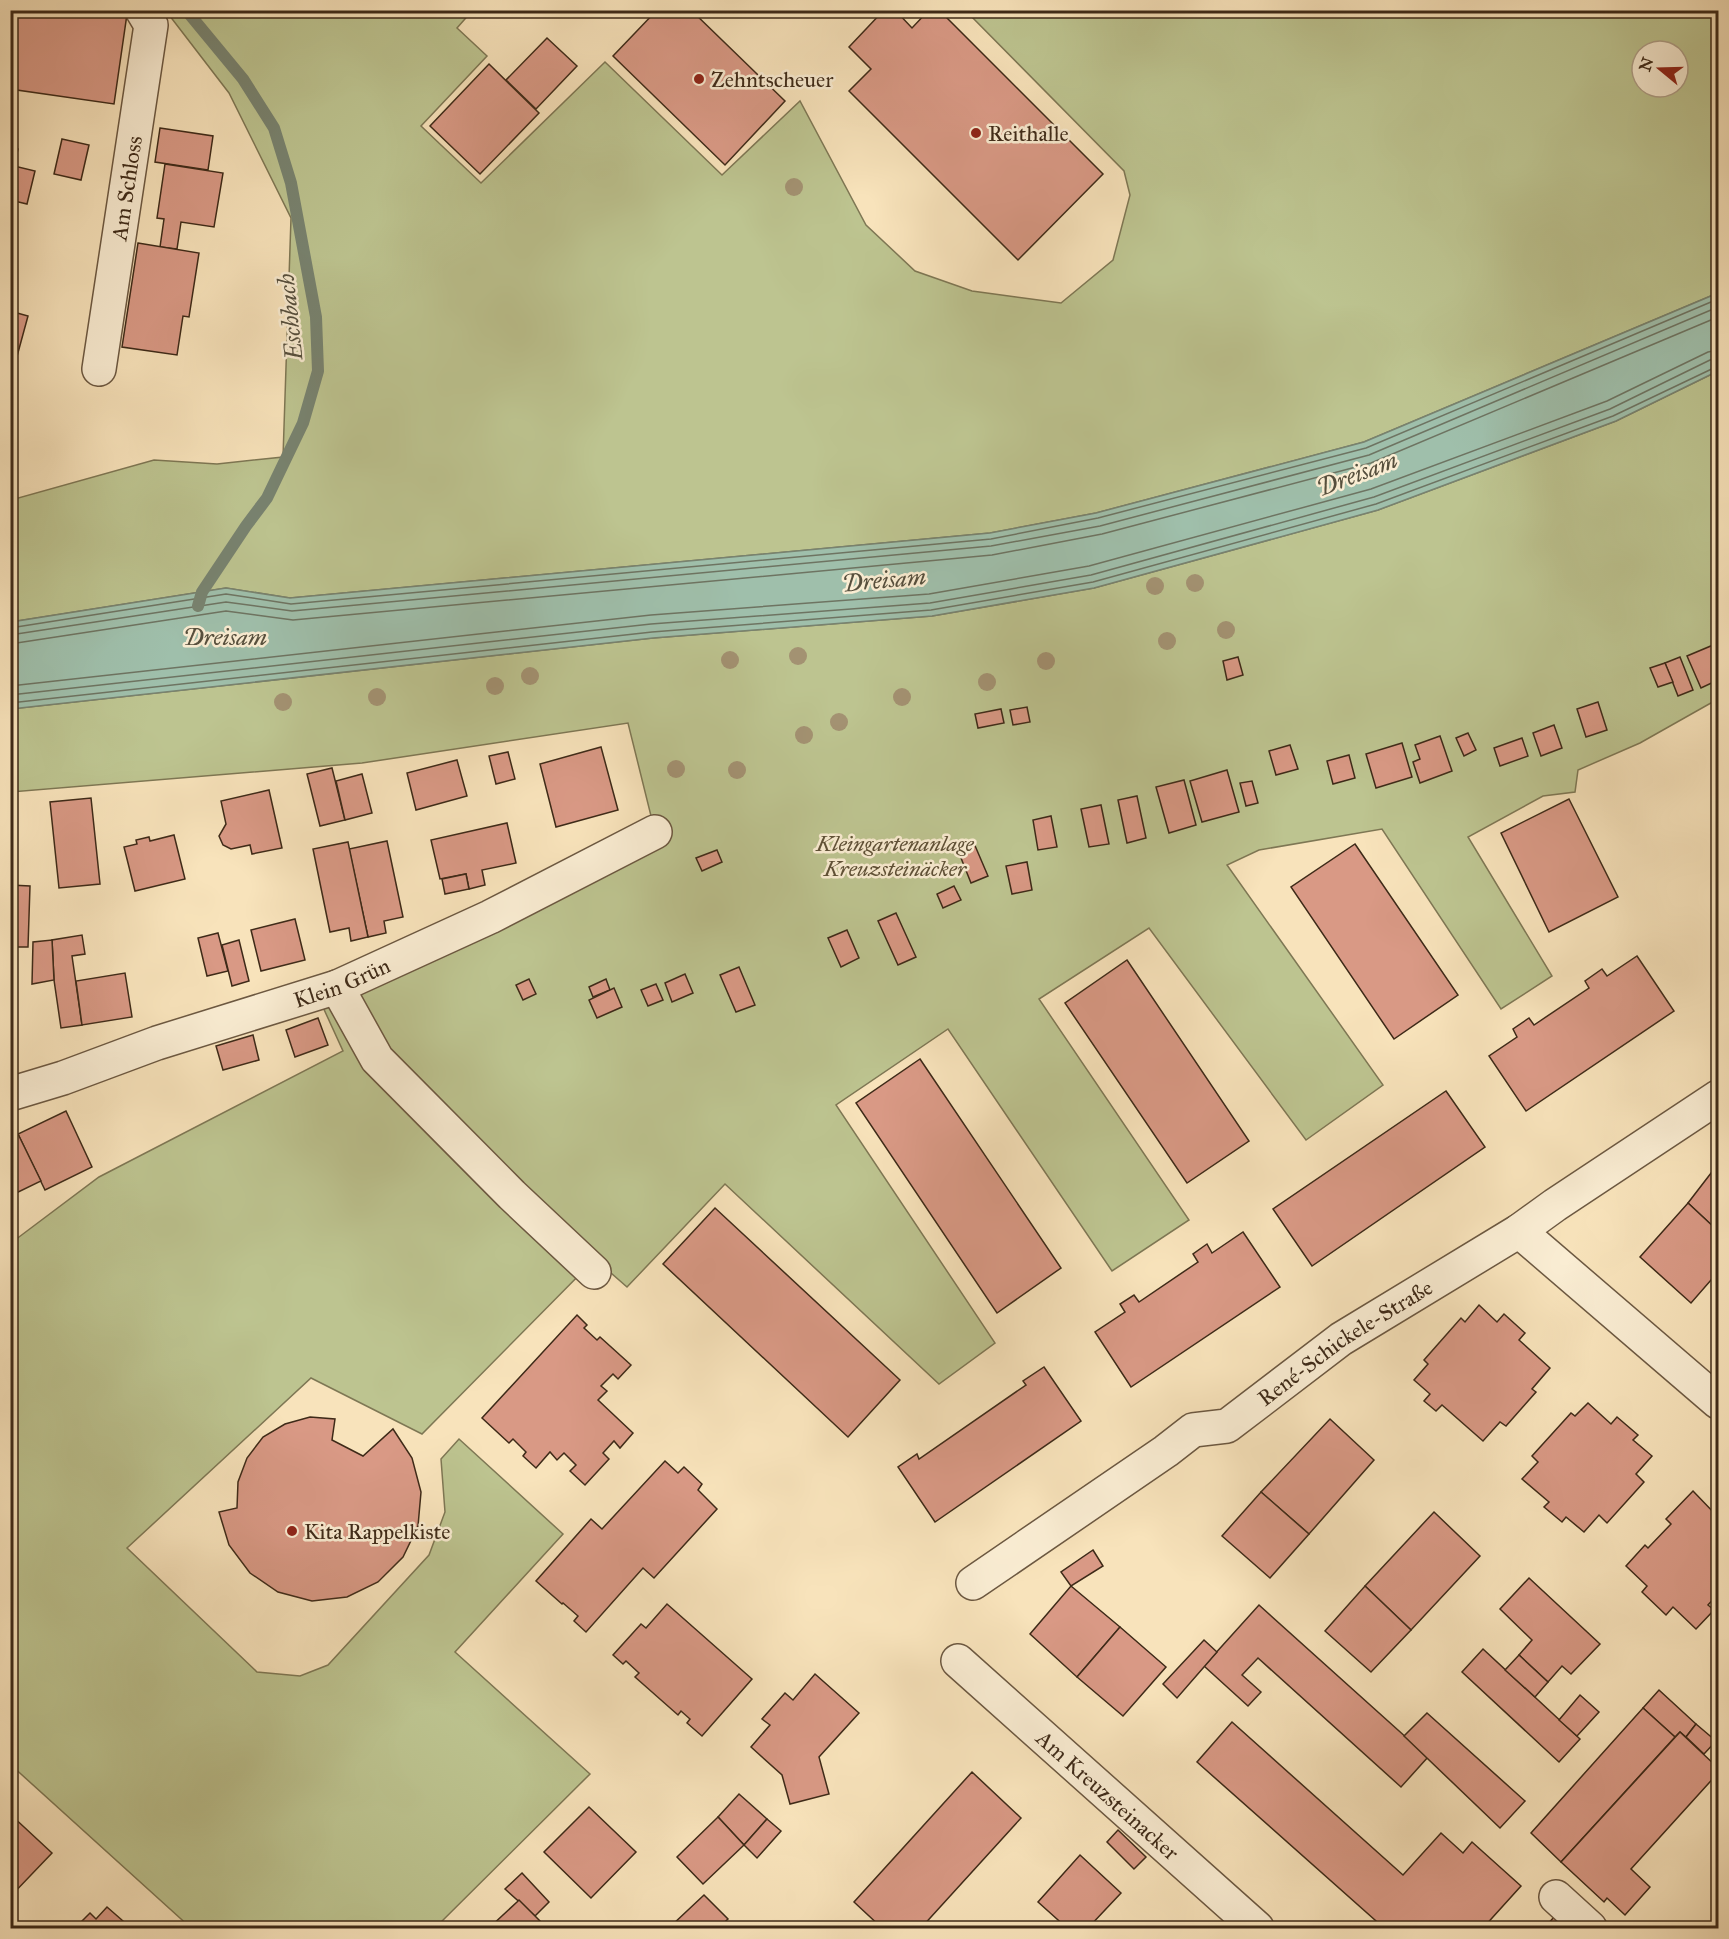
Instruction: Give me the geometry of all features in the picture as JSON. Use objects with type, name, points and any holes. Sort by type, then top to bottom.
[{"type":"street","name":"Am Schloss","points":[[99,369],[151,25],[142,10]]},
{"type":"street","name":"Klein Grün","points":[[10,1094],[63,1078],[157,1042],[338,987],[490,917],[655,832]]},
{"type":"street","points":[[338,987],[377,1059],[512,1195],[594,1272]]},
{"type":"street","name":"René-Schickele-Straße","points":[[973,1583],[1166,1451],[1193,1430],[1227,1426],[1341,1339],[1519,1231],[1719,1096]]},
{"type":"street","points":[[1519,1231],[1719,1402]]},
{"type":"street","name":"Am Kreuzsteinacker","points":[[957,1661],[1257,1929]]},
{"type":"street","points":[[1556,1897],[1590,1929]]},
{"type":"green space","points":[[166,11],[472,11],[457,28],[487,56],[421,126],[481,183],[605,62],[722,175],[800,101],[866,225],[915,271],[972,291],[1061,303],[1113,260],[1130,195],[1124,171],[966,11],[1718,11],[1718,293],[1364,442],[1096,513],[990,533],[290,598],[226,588],[11,622],[11,500],[154,460],[217,464],[283,457],[291,218],[229,93]]},
{"type":"green space","name":"Kleingartenanlage Kreuzsteinäcker","points":[[1718,371],[1718,699],[1640,743],[1578,770],[1575,792],[1543,796],[1468,837],[1552,976],[1501,1009],[1382,829],[1259,850],[1227,865],[1383,1085],[1306,1140],[1149,928],[1039,999],[1189,1220],[1112,1271],[948,1029],[836,1105],[995,1343],[939,1384],[725,1184],[627,1287],[595,1259],[422,1434],[311,1378],[127,1548],[257,1672],[300,1676],[328,1665],[429,1555],[445,1512],[441,1459],[459,1439],[563,1534],[455,1652],[590,1774],[435,1928],[191,1928],[11,1765],[11,1243],[99,1177],[343,1051],[322,1005],[655,832],[628,723],[362,763],[11,792],[11,709],[653,638],[932,616],[1094,588],[1378,510],[1616,421]]},
{"type":"water","name":"Dreisam","points":[[1718,293],[1718,371],[1616,421],[1378,510],[1094,588],[932,616],[653,638],[11,709],[11,622],[226,588],[290,598],[990,533],[1096,513],[1364,442]]},
{"type":"building","points":[[10,10],[104,10],[127,14],[114,104],[10,89]]},
{"type":"building","name":"Zehntscheuer","points":[[657,10],[691,10],[785,101],[725,165],[613,56]]},
{"type":"building","name":"Reithalle","points":[[884,10],[895,10],[912,28],[929,10],[939,10],[1103,174],[1018,260],[849,91],[871,69],[849,47]]},
{"type":"building","points":[[547,38],[577,66],[536,109],[506,80]]},
{"type":"building","points":[[489,64],[539,113],[480,174],[430,126]]},
{"type":"building","points":[[160,128],[213,136],[208,170],[155,162]]},
{"type":"building","points":[[62,139],[89,145],[81,180],[54,174]]},
{"type":"building","points":[[10,147],[18,149],[14,166],[35,171],[27,204],[10,200]]},
{"type":"building","points":[[165,164],[223,173],[214,227],[181,222],[177,249],[160,247],[164,219],[157,218]]},
{"type":"building","points":[[138,243],[199,253],[189,317],[183,316],[177,355],[122,347]]},
{"type":"building","points":[[10,311],[28,316],[10,382]]},
{"type":"building","points":[[1718,643],[1718,680],[1701,688],[1687,656]]},
{"type":"building","points":[[1238,657],[1243,675],[1227,680],[1223,661]]},
{"type":"building","points":[[1680,657],[1693,690],[1678,696],[1665,663]]},
{"type":"building","points":[[1665,663],[1673,682],[1658,687],[1650,668]]},
{"type":"building","points":[[1598,702],[1607,730],[1586,737],[1577,709]]},
{"type":"building","points":[[1027,707],[1030,722],[1013,725],[1010,710]]},
{"type":"building","points":[[1001,709],[1004,723],[978,728],[975,714]]},
{"type":"building","points":[[1554,725],[1562,748],[1541,756],[1533,733]]},
{"type":"building","points":[[1468,733],[1476,750],[1464,756],[1456,738]]},
{"type":"building","points":[[1440,736],[1452,771],[1420,783],[1413,762],[1420,759],[1415,745]]},
{"type":"building","points":[[1522,738],[1528,756],[1500,766],[1494,748]]},
{"type":"building","points":[[1402,743],[1412,777],[1376,788],[1366,754]]},
{"type":"building","points":[[1290,745],[1298,769],[1276,775],[1269,751]]},
{"type":"building","points":[[601,747],[618,810],[556,827],[540,764]]},
{"type":"building","points":[[508,752],[515,779],[496,784],[489,756]]},
{"type":"building","points":[[1349,755],[1355,778],[1333,784],[1327,761]]},
{"type":"building","points":[[457,760],[467,796],[416,810],[407,773]]},
{"type":"building","points":[[332,768],[345,820],[320,826],[307,774]]},
{"type":"building","points":[[1227,770],[1239,812],[1202,822],[1190,781]]},
{"type":"building","points":[[362,774],[372,813],[345,820],[336,781]]},
{"type":"building","points":[[1184,780],[1196,825],[1169,833],[1156,787]]},
{"type":"building","points":[[1252,781],[1258,803],[1246,806],[1240,783]]},
{"type":"building","points":[[269,790],[282,848],[252,854],[250,845],[231,849],[223,845],[219,836],[226,824],[221,801]]},
{"type":"building","points":[[1137,796],[1146,838],[1127,843],[1118,800]]},
{"type":"building","points":[[91,798],[100,884],[59,888],[50,802]]},
{"type":"building","points":[[1569,799],[1618,897],[1549,932],[1501,833]]},
{"type":"building","points":[[1101,805],[1109,844],[1089,847],[1081,809]]},
{"type":"building","points":[[1051,816],[1057,847],[1038,850],[1033,820]]},
{"type":"building","points":[[507,823],[516,863],[482,870],[485,885],[469,889],[466,874],[440,879],[431,840]]},
{"type":"building","points":[[174,835],[185,879],[135,891],[124,847],[137,844],[136,840],[149,837],[150,841]]},
{"type":"building","points":[[387,841],[403,917],[384,921],[386,933],[368,937],[349,849]]},
{"type":"building","points":[[973,841],[988,876],[971,883],[957,848]]},
{"type":"building","points":[[348,842],[368,937],[351,941],[349,928],[330,932],[313,849]]},
{"type":"building","points":[[1355,844],[1458,995],[1394,1039],[1291,887]]},
{"type":"building","points":[[717,850],[722,862],[702,871],[696,858]]},
{"type":"building","points":[[1027,862],[1032,890],[1012,894],[1006,866]]},
{"type":"building","points":[[466,874],[469,889],[445,894],[442,879]]},
{"type":"building","points":[[10,885],[30,886],[28,947],[10,947]]},
{"type":"building","points":[[954,886],[961,900],[943,908],[937,894]]},
{"type":"building","points":[[896,913],[916,957],[898,965],[878,921]]},
{"type":"building","points":[[295,919],[305,960],[261,971],[251,930]]},
{"type":"building","points":[[847,930],[859,958],[841,967],[828,938]]},
{"type":"building","points":[[218,933],[228,971],[207,976],[198,938]]},
{"type":"building","points":[[82,935],[85,954],[72,956],[82,1025],[61,1028],[54,980],[52,940]]},
{"type":"building","points":[[52,940],[54,980],[32,984],[33,942]]},
{"type":"building","points":[[239,940],[249,981],[232,986],[222,945]]},
{"type":"building","points":[[1637,956],[1674,1011],[1526,1111],[1489,1056],[1517,1037],[1513,1029],[1529,1018],[1534,1025],[1589,988],[1585,981],[1602,969],[1607,976]]},
{"type":"building","points":[[1127,960],[1249,1141],[1187,1183],[1065,1003]]},
{"type":"building","points":[[739,967],[755,1005],[736,1012],[720,975]]},
{"type":"building","points":[[125,973],[132,1017],[82,1025],[76,981]]},
{"type":"building","points":[[685,974],[693,993],[672,1002],[665,983]]},
{"type":"building","points":[[529,979],[536,994],[523,1000],[516,985]]},
{"type":"building","points":[[606,979],[610,990],[593,997],[589,987]]},
{"type":"building","points":[[656,984],[663,1000],[648,1006],[641,990]]},
{"type":"building","points":[[614,988],[622,1007],[597,1018],[589,1000]]},
{"type":"building","points":[[318,1018],[328,1045],[295,1057],[286,1030]]},
{"type":"building","points":[[253,1035],[259,1060],[223,1070],[216,1046]]},
{"type":"building","points":[[920,1059],[1061,1268],[997,1313],[856,1103]]},
{"type":"building","points":[[1446,1091],[1485,1147],[1312,1266],[1273,1209]]},
{"type":"building","points":[[66,1111],[92,1167],[45,1190],[18,1134]]},
{"type":"building","points":[[18,1134],[41,1181],[10,1196],[10,1138]]},
{"type":"building","points":[[1718,1164],[1718,1231],[1688,1203]]},
{"type":"building","points":[[1688,1203],[1718,1231],[1718,1272],[1691,1303],[1640,1257]]},
{"type":"building","points":[[715,1208],[900,1380],[848,1437],[663,1264]]},
{"type":"building","points":[[1243,1232],[1280,1287],[1131,1387],[1095,1332],[1125,1312],[1120,1304],[1134,1295],[1139,1302],[1198,1262],[1193,1254],[1207,1244],[1212,1253]]},
{"type":"building","points":[[1479,1305],[1497,1322],[1504,1314],[1525,1333],[1519,1340],[1550,1368],[1532,1389],[1536,1392],[1506,1426],[1500,1422],[1483,1441],[1442,1405],[1436,1411],[1424,1401],[1430,1394],[1414,1380],[1428,1364],[1424,1360],[1461,1318],[1465,1322]]},
{"type":"building","points":[[577,1315],[587,1325],[584,1328],[597,1340],[600,1337],[631,1365],[618,1379],[613,1374],[601,1386],[607,1391],[598,1400],[633,1433],[620,1448],[614,1441],[603,1453],[609,1459],[585,1485],[570,1471],[576,1465],[564,1453],[557,1460],[550,1452],[536,1468],[523,1456],[526,1452],[513,1439],[509,1443],[482,1418]]},
{"type":"building","points":[[1044,1367],[1081,1421],[935,1522],[898,1467],[917,1454],[919,1459],[1026,1385],[1023,1381]]},
{"type":"building","points":[[1588,1403],[1611,1424],[1617,1417],[1638,1435],[1633,1440],[1652,1456],[1636,1474],[1644,1482],[1607,1523],[1599,1515],[1584,1532],[1566,1517],[1562,1522],[1544,1507],[1549,1502],[1522,1479],[1538,1462],[1532,1456],[1571,1413],[1575,1416]]},
{"type":"building","points":[[310,1417],[335,1419],[332,1440],[363,1456],[393,1429],[412,1458],[421,1492],[418,1526],[403,1557],[378,1582],[347,1597],[312,1601],[278,1592],[250,1573],[229,1545],[219,1512],[237,1508],[238,1482],[247,1458],[263,1437],[285,1424]]},
{"type":"building","points":[[1330,1419],[1374,1460],[1309,1534],[1261,1492]]},
{"type":"building","points":[[665,1461],[678,1473],[684,1467],[702,1484],[698,1490],[717,1509],[654,1578],[643,1568],[586,1632],[574,1621],[578,1616],[536,1581],[591,1519],[602,1529]]},
{"type":"building","points":[[1693,1491],[1718,1517],[1718,1524],[1712,1530],[1718,1536],[1718,1594],[1708,1605],[1714,1610],[1696,1629],[1673,1607],[1666,1615],[1642,1592],[1647,1586],[1626,1566],[1645,1545],[1648,1548],[1671,1524],[1666,1519]]},
{"type":"building","points":[[1261,1492],[1309,1534],[1270,1578],[1222,1536]]},
{"type":"building","points":[[1434,1512],[1480,1556],[1411,1630],[1365,1586]]},
{"type":"building","points":[[1093,1550],[1103,1566],[1071,1586],[1061,1572]]},
{"type":"building","points":[[1529,1578],[1600,1644],[1571,1674],[1562,1666],[1548,1682],[1519,1655],[1532,1640],[1500,1609]]},
{"type":"building","points":[[1071,1586],[1120,1627],[1077,1677],[1030,1634]]},
{"type":"building","points":[[1365,1586],[1411,1630],[1371,1672],[1325,1631]]},
{"type":"building","points":[[667,1604],[752,1679],[702,1736],[687,1723],[690,1719],[681,1711],[678,1715],[635,1677],[639,1673],[626,1661],[623,1664],[613,1655],[641,1624],[646,1628]]},
{"type":"building","points":[[1259,1605],[1428,1757],[1401,1787],[1258,1658],[1242,1675],[1261,1692],[1248,1706],[1204,1666]]},
{"type":"building","points":[[1120,1627],[1166,1667],[1123,1716],[1077,1677]]},
{"type":"building","points":[[1204,1640],[1217,1652],[1177,1698],[1163,1684]]},
{"type":"building","points":[[1483,1649],[1580,1739],[1559,1762],[1462,1672]]},
{"type":"building","points":[[1519,1655],[1548,1682],[1535,1697],[1505,1670]]},
{"type":"building","points":[[815,1674],[859,1713],[819,1757],[829,1794],[790,1804],[782,1775],[751,1747],[770,1725],[762,1719],[785,1693],[793,1700]]},
{"type":"building","points":[[1659,1690],[1696,1724],[1686,1737],[1680,1732],[1675,1737],[1643,1708]]},
{"type":"building","points":[[1580,1695],[1599,1712],[1577,1736],[1559,1720]]},
{"type":"building","points":[[1643,1708],[1675,1737],[1561,1862],[1531,1833]]},
{"type":"building","points":[[1427,1713],[1525,1801],[1500,1828],[1404,1736]]},
{"type":"building","points":[[1232,1722],[1403,1875],[1441,1833],[1463,1853],[1472,1842],[1521,1886],[1483,1928],[1384,1928],[1197,1762]]},
{"type":"building","points":[[1696,1724],[1716,1741],[1704,1754],[1686,1737]]},
{"type":"building","points":[[1680,1732],[1718,1768],[1718,1773],[1631,1869],[1650,1887],[1625,1915],[1607,1898],[1604,1902],[1561,1862]]},
{"type":"building","points":[[972,1772],[1021,1818],[921,1928],[882,1928],[854,1902]]},
{"type":"building","points":[[739,1794],[767,1819],[744,1845],[718,1817]]},
{"type":"building","points":[[589,1807],[636,1852],[591,1898],[544,1852]]},
{"type":"building","points":[[10,1814],[52,1853],[10,1897]]},
{"type":"building","points":[[718,1817],[744,1845],[703,1884],[677,1857]]},
{"type":"building","points":[[767,1819],[781,1831],[757,1858],[744,1845]]},
{"type":"building","points":[[1118,1830],[1146,1857],[1134,1869],[1107,1842]]},
{"type":"building","points":[[1080,1855],[1121,1893],[1088,1928],[1067,1928],[1038,1902]]},
{"type":"building","points":[[522,1873],[549,1902],[535,1916],[505,1889]]},
{"type":"building","points":[[704,1895],[728,1919],[718,1928],[673,1928],[671,1926]]},
{"type":"building","points":[[519,1900],[547,1928],[489,1928],[517,1902]]},
{"type":"building","points":[[107,1907],[131,1928],[81,1928],[78,1925],[90,1913],[96,1919]]},
{"type":"building","points":[[1555,1916],[1568,1928],[1544,1928]]},
{"type":"waterway","name":"Eschbach","points":[[186,10],[243,79],[274,128],[291,183],[316,317],[318,371],[303,423],[267,498],[202,592],[198,606]]},
{"type":"place","name":"Zehntscheuer","points":[[699,79]]},
{"type":"place","name":"Reithalle","points":[[976,133]]},
{"type":"place","name":"Kita Rappelkiste","points":[[292,1531]]}]
